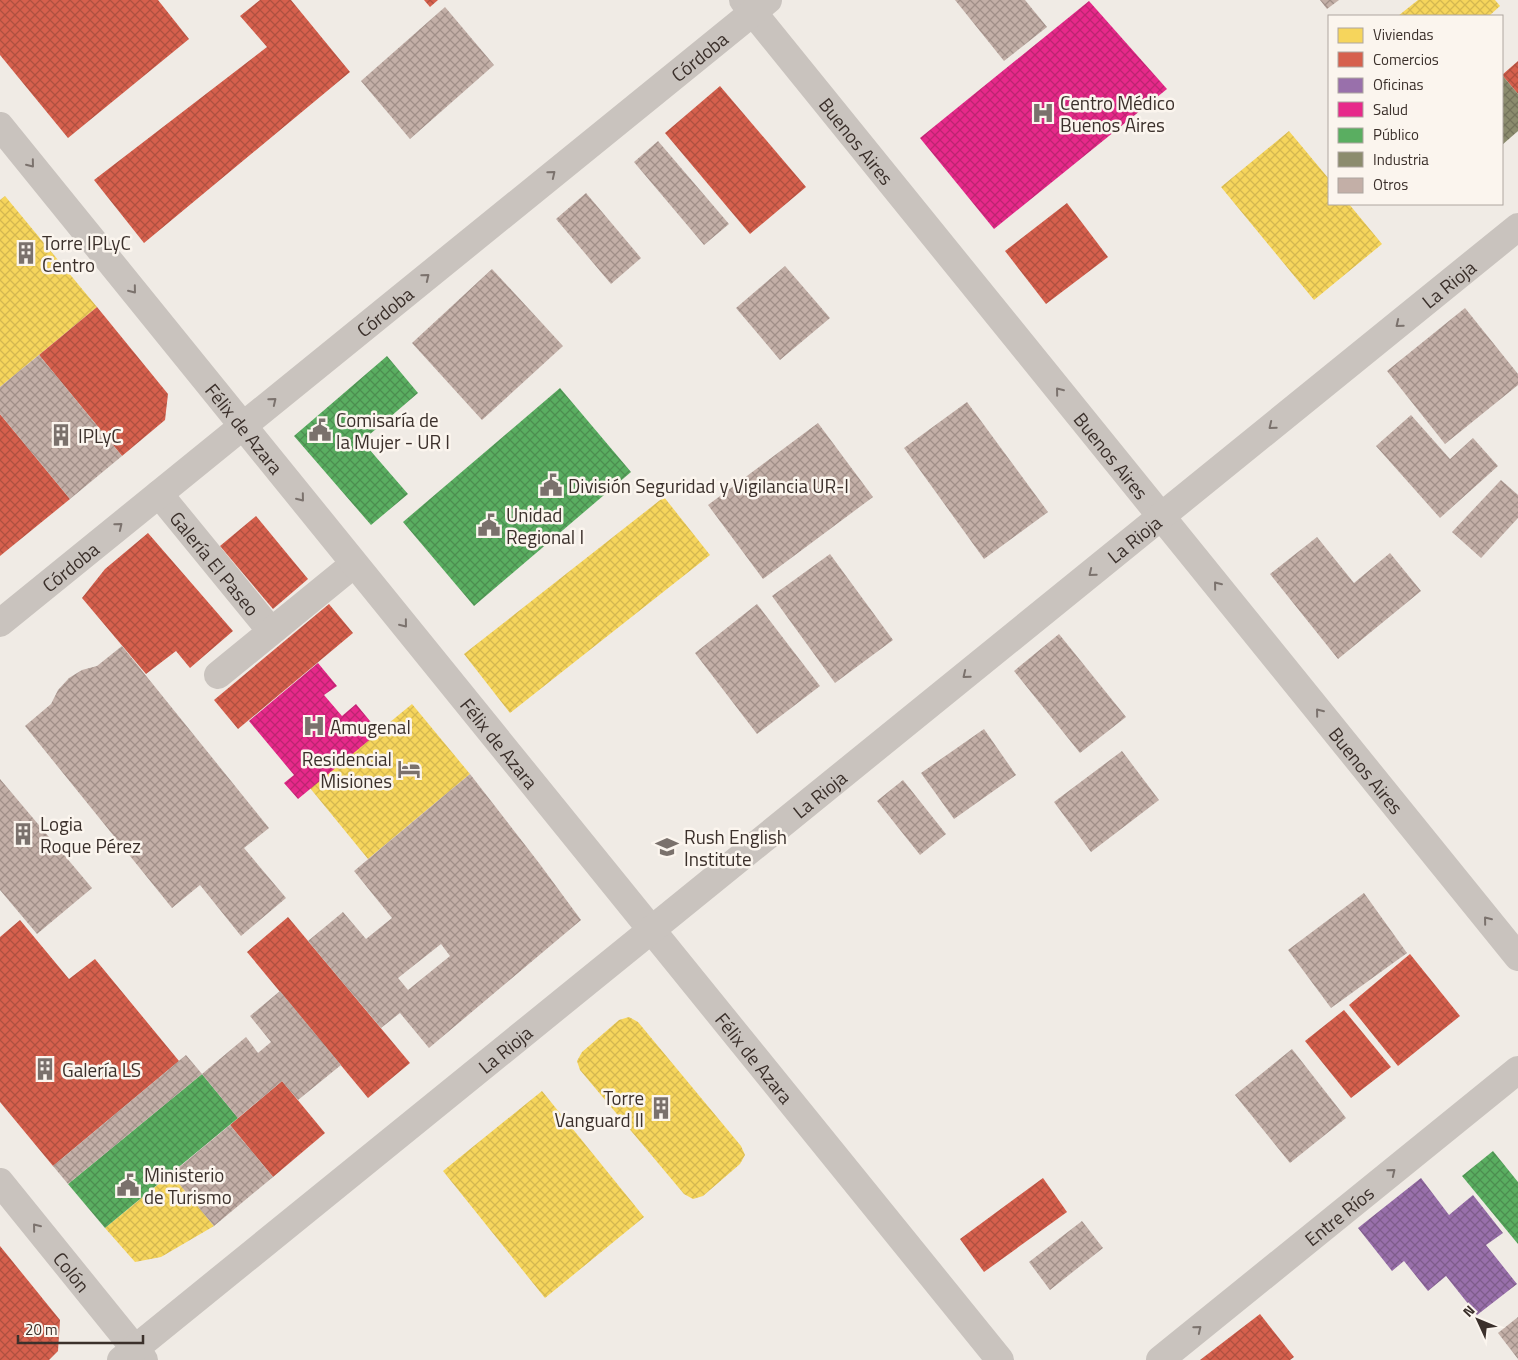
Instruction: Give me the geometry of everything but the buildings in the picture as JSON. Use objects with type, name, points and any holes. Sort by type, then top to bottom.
[{"type":"street","name":"Córdoba","points":[[0,623],[754,4]]},
{"type":"street","name":"Buenos Aires","points":[[754,4],[1161,517],[1518,957]]},
{"type":"street","name":"Félix de Azara","points":[[0,126],[1000,1360]]},
{"type":"street","name":"La Rioja","points":[[133,1356],[652,930],[1518,227]]},
{"type":"street","name":"Galería El Paseo","points":[[159,494],[270,631]]},
{"type":"street","name":"Galería El Paseo","points":[[218,674],[354,564]]},
{"type":"street","name":"Entre Ríos","points":[[1160,1360],[1518,1070]]},
{"type":"street","name":"Colón","points":[[0,1182],[133,1356]]},
{"type":"place","name":"Centro Médico Buenos Aires","points":[[1043,113]]},
{"type":"place","name":"Torre IPLyC Centro","points":[[26,253]]},
{"type":"place","name":"Comisaría de la Mujer - UR I","points":[[320,430]]},
{"type":"place","name":"IPLyC","points":[[61,435]]},
{"type":"place","name":"División Seguridad y Vigilancia UR-I","points":[[551,485]]},
{"type":"place","name":"Unidad Regional I","points":[[489,525]]},
{"type":"place","name":"Amugenal","points":[[314,726]]},
{"type":"place","name":"Residencial Misiones","points":[[409,769]]},
{"type":"place","name":"Logia Roque Pérez","points":[[23,834]]},
{"type":"place","name":"Rush English Institute","points":[[667,847]]},
{"type":"place","name":"Galería LS","points":[[45,1069]]},
{"type":"place","name":"Torre Vanguard II","points":[[661,1108]]},
{"type":"place","name":"Ministerio de Turismo","points":[[128,1185]]}]
